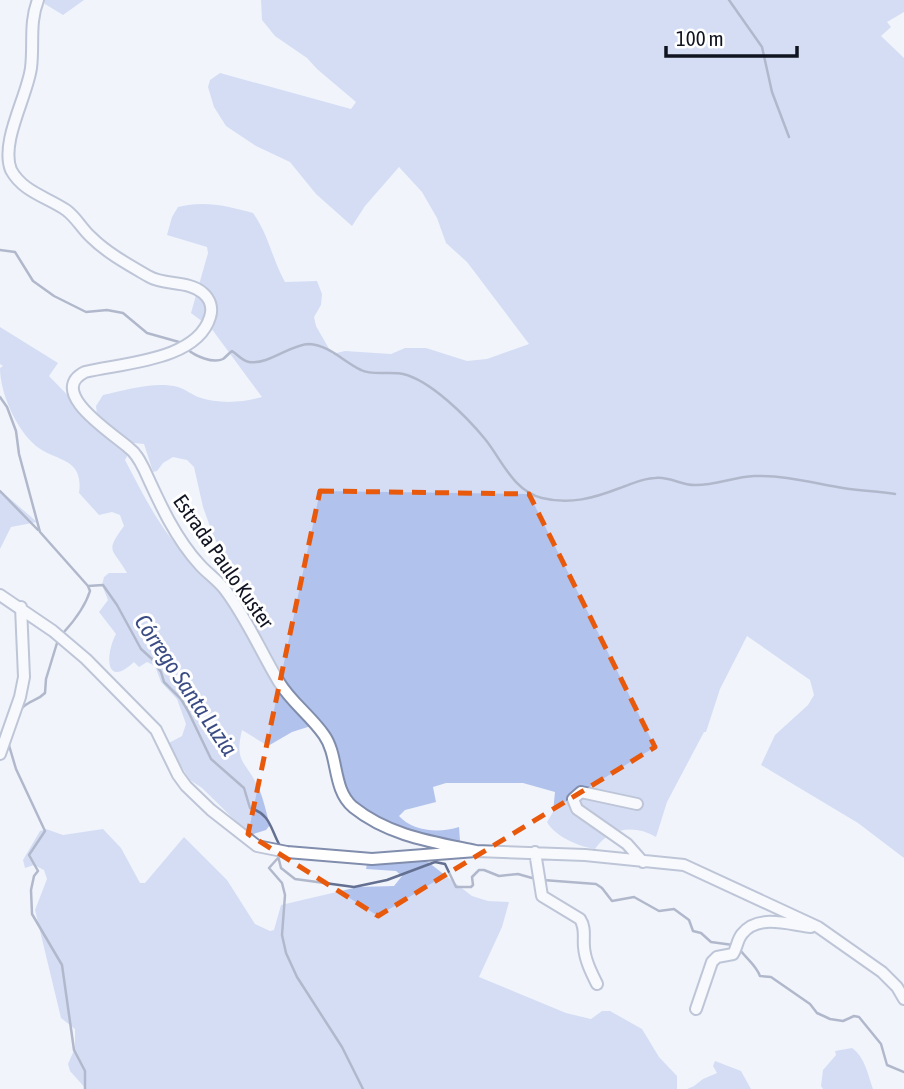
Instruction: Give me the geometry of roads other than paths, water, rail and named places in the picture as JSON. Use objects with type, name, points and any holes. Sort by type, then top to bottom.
[{"type":"street","name":"Estrada Paulo Kuster","points":[[38,0],[31,23],[30,76],[8,145],[12,171],[41,198],[65,210],[92,238],[112,253],[156,281],[191,287],[202,292],[211,307],[208,321],[197,337],[176,350],[138,363],[85,372],[74,381],[75,396],[101,428],[129,447],[138,457],[160,504],[186,546],[200,565],[228,593],[281,685],[325,736],[342,793],[350,804],[375,821],[415,838],[476,850]]},
{"type":"street","points":[[0,595],[21,607],[71,645],[160,736],[186,786],[211,810],[257,846],[288,852],[372,859],[476,850],[585,855],[684,865],[818,927],[882,972],[897,987],[904,999]]},
{"type":"street","points":[[0,754],[24,677],[21,607]]},
{"type":"street","points":[[637,804],[581,792],[573,799],[577,809],[627,844],[643,862]]},
{"type":"street","points":[[535,852],[542,896],[583,923],[584,947],[597,984]]},
{"type":"street","points":[[696,1009],[712,962],[717,957],[733,954],[745,930],[766,922],[818,927]]},
{"type":"waterway","points":[[729,0],[762,47],[772,92],[789,137]]},
{"type":"waterway","points":[[0,250],[15,252],[33,281],[54,296],[86,312],[107,310],[123,313],[147,333],[179,342]]},
{"type":"waterway","points":[[187,349],[209,360],[223,359],[232,351],[246,361],[257,362],[309,344],[330,351],[366,372],[398,373],[414,378],[436,391],[458,410],[485,439],[516,482],[523,489],[542,498],[562,501],[582,499],[651,478],[666,478],[696,485],[754,476],[787,478],[895,494]]},
{"type":"waterway","name":"Córrego Santa Luzia","points":[[0,397],[16,431],[19,454],[40,532],[88,586]]},
{"type":"waterway","points":[[0,491],[38,530]]},
{"type":"waterway","name":"Córrego Santa Luzia","points":[[88,586],[103,585],[141,649],[152,659],[164,682],[181,699],[211,759],[244,788],[250,808],[266,818],[279,844]]},
{"type":"waterway","points":[[64,632],[85,603],[90,591],[88,586]]},
{"type":"waterway","points":[[20,710],[45,693],[46,679],[57,643]]},
{"type":"waterway","points":[[8,742],[16,769],[45,831],[29,855],[38,871],[31,890],[32,914],[62,965],[74,1050],[85,1071],[85,1089]]},
{"type":"waterway","name":"Córrego Santa Luzia","points":[[278,856],[281,868],[295,879],[354,887],[387,880],[435,862],[445,864],[456,887],[471,887],[472,877],[479,870],[499,876],[518,874],[532,878]]},
{"type":"waterway","points":[[278,858],[269,868],[282,883],[285,895],[282,935],[286,953],[297,977],[342,1047],[363,1089]]},
{"type":"waterway","name":"Córrego Santa Luzia","points":[[543,880],[596,884],[612,901],[634,897],[659,911],[674,909],[689,920],[693,931],[701,933],[711,942],[733,945]]},
{"type":"waterway","name":"Córrego Santa Luzia","points":[[740,950],[760,976],[771,977],[810,1004],[817,1013],[843,1021],[854,1016],[859,1017],[881,1044],[887,1065],[904,1072]]}]
